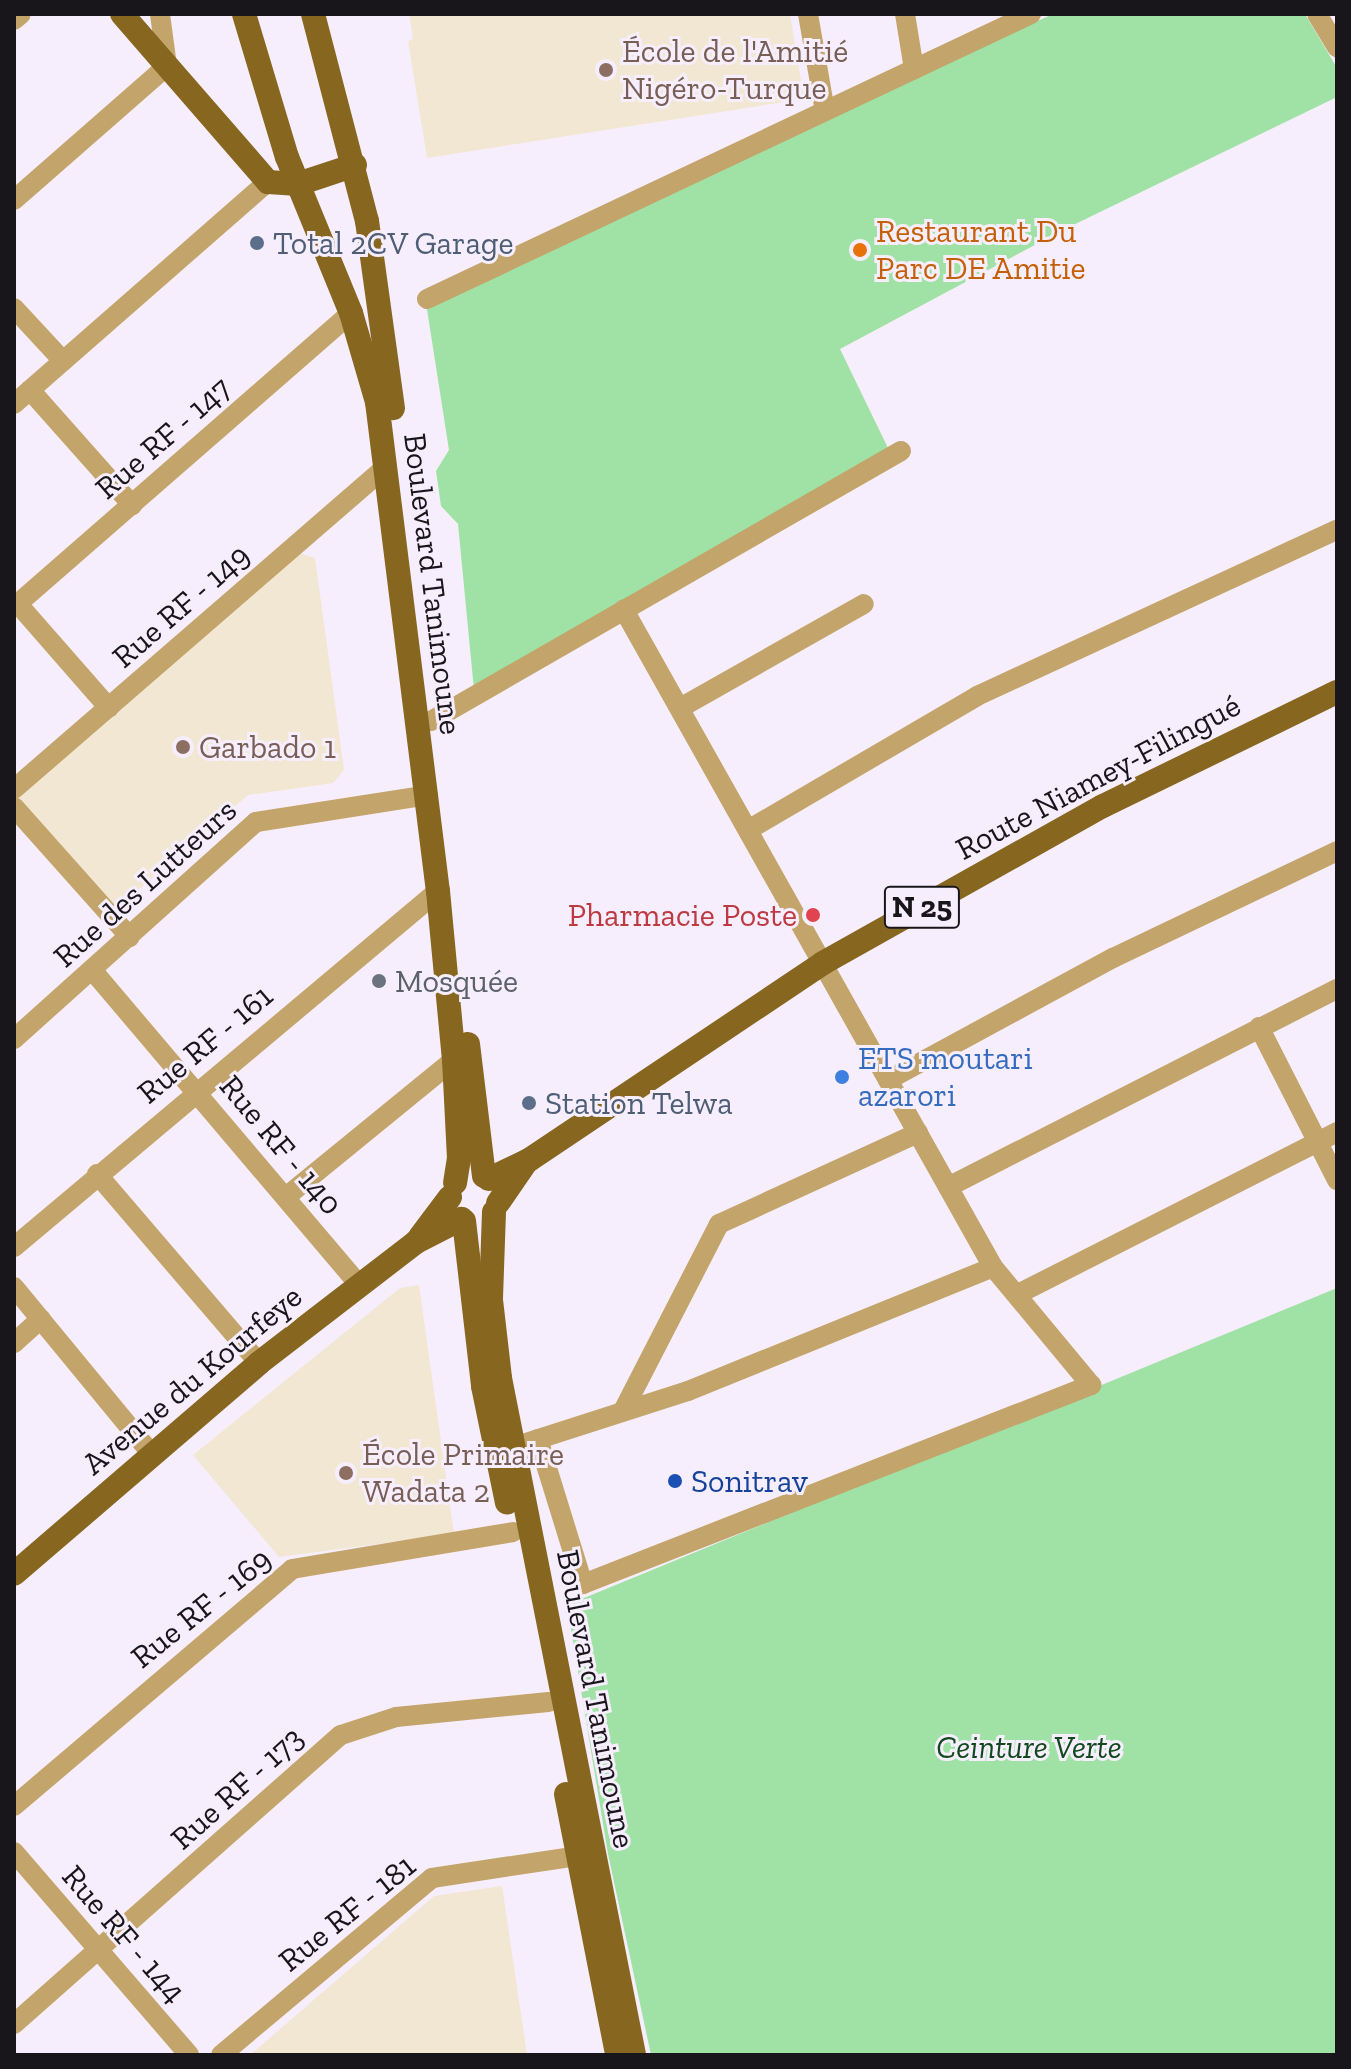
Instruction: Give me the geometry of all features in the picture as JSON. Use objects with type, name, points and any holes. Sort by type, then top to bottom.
[{"type":"main road","points":[[122,14],[268,182],[298,184],[355,165]]},
{"type":"main road","name":"Boulevard Tanimoune","points":[[244,14],[298,184],[351,313],[373,381],[438,891],[454,1060],[459,1158],[452,1190]]},
{"type":"main road","name":"Boulevard Tanimoune","points":[[313,14],[355,165],[378,288],[475,1108],[487,1178]]},
{"type":"main road","name":"Route Niamey-Filingué","points":[[487,1178],[529,1160],[823,963],[1103,806],[1337,692]]},
{"type":"main road","points":[[475,1108],[496,1148],[509,1157],[529,1160]]},
{"type":"main road","name":"Route Niamey-Filingué","points":[[496,1208],[529,1160]]},
{"type":"main road","points":[[467,1175],[487,1178],[496,1208],[478,1223],[463,1220],[452,1190],[467,1175]]},
{"type":"main road","name":"Avenue du Kourfeye","points":[[416,1242],[452,1190]]},
{"type":"main road","name":"Boulevard Tanimoune","points":[[496,1208],[491,1310],[578,1813],[577,1856],[617,2055]]},
{"type":"main road","name":"Boulevard Tanimoune","points":[[463,1220],[483,1386],[548,1702],[578,1813],[634,2055]]},
{"type":"main road","name":"Avenue du Kourfeye","points":[[14,1574],[259,1363],[416,1242],[463,1220]]},
{"type":"street","points":[[14,20],[21,14]]},
{"type":"street","points":[[14,200],[167,66],[160,14]]},
{"type":"street","points":[[808,14],[825,111]]},
{"type":"street","points":[[905,14],[914,69]]},
{"type":"street","points":[[427,299],[914,69],[1007,19],[1031,14]]},
{"type":"street","points":[[1317,14],[1337,47]]},
{"type":"street","points":[[132,505],[22,397],[268,182]]},
{"type":"street","points":[[14,308],[63,361]]},
{"type":"street","name":"Rue RF - 147","points":[[16,606],[351,313]]},
{"type":"street","points":[[431,721],[901,451]]},
{"type":"street","name":"Rue RF - 149","points":[[14,789],[386,467]]},
{"type":"street","points":[[748,830],[977,696],[1337,530]]},
{"type":"street","points":[[680,708],[864,604]]},
{"type":"street","points":[[16,606],[109,708]]},
{"type":"street","points":[[538,1439],[583,1584],[1091,1385],[993,1267],[624,610]]},
{"type":"street","name":"Rue des Lutteurs","points":[[17,1031],[93,971],[266,817],[428,795]]},
{"type":"street","points":[[14,807],[130,937]]},
{"type":"street","points":[[888,1080],[1113,958],[1337,851]]},
{"type":"street","name":"Rue RF - 161","points":[[14,1247],[195,1090],[438,891]]},
{"type":"street","name":"Rue RF - 140","points":[[93,971],[287,1196],[359,1285]]},
{"type":"street","points":[[948,1187],[1337,989]]},
{"type":"street","points":[[1259,1027],[1337,1180]]},
{"type":"street","points":[[287,1196],[454,1060]]},
{"type":"street","points":[[1018,1294],[1337,1132]]},
{"type":"street","points":[[624,1409],[719,1224],[918,1133]]},
{"type":"street","points":[[97,1174],[259,1363]]},
{"type":"street","points":[[513,1448],[624,1409],[688,1391],[993,1267]]},
{"type":"street","points":[[14,1287],[151,1453]]},
{"type":"street","points":[[14,1343],[41,1319]]},
{"type":"street","name":"Rue RF - 169","points":[[14,1806],[292,1569],[513,1532]]},
{"type":"street","name":"Rue RF - 173","points":[[14,2024],[100,1952],[341,1735],[396,1717],[548,1702]]},
{"type":"street","name":"Rue RF - 144","points":[[14,1852],[189,2055]]},
{"type":"street","name":"Rue RF - 181","points":[[221,2055],[432,1878],[577,1856]]},
{"type":"shaded area","name":"École de l'Amitié Nigéro-Turque","points":[[409,14],[790,14],[804,99],[427,158],[408,41],[413,39]]},
{"type":"shaded area","points":[[295,552],[315,558],[344,770],[333,783],[248,795],[114,911],[14,799]]},
{"type":"shaded area","name":"École Primaire Wadata 2","points":[[419,1285],[454,1534],[279,1557],[193,1455],[400,1288]]},
{"type":"shaded area","points":[[502,1886],[527,2055],[250,2055],[434,1896]]},
{"type":"green space","points":[[1053,14],[1305,14],[1337,68],[1337,97],[1063,230],[840,349],[888,448],[474,690],[458,524],[441,506],[436,471],[449,450],[426,303]]},
{"type":"green space","name":"Ceinture Verte","points":[[1337,1288],[1337,2055],[651,2055],[608,1854],[567,1605]]},
{"type":"place","name":"École de l'Amitié Nigéro-Turque","points":[[606,70]]},
{"type":"place","name":"Total 2CV Garage","points":[[257,243]]},
{"type":"place","name":"Restaurant Du Parc DE Amitie","points":[[860,250]]},
{"type":"place","name":"Garbado 1","points":[[183,747]]},
{"type":"place","name":"Pharmacie Poste","points":[[813,915]]},
{"type":"place","name":"Mosquée","points":[[379,981]]},
{"type":"place","name":"ETS moutari azarori","points":[[842,1077]]},
{"type":"place","name":"Station Telwa","points":[[529,1103]]},
{"type":"place","name":"École Primaire Wadata 2","points":[[346,1473]]},
{"type":"place","name":"Sonitrav","points":[[675,1481]]}]
